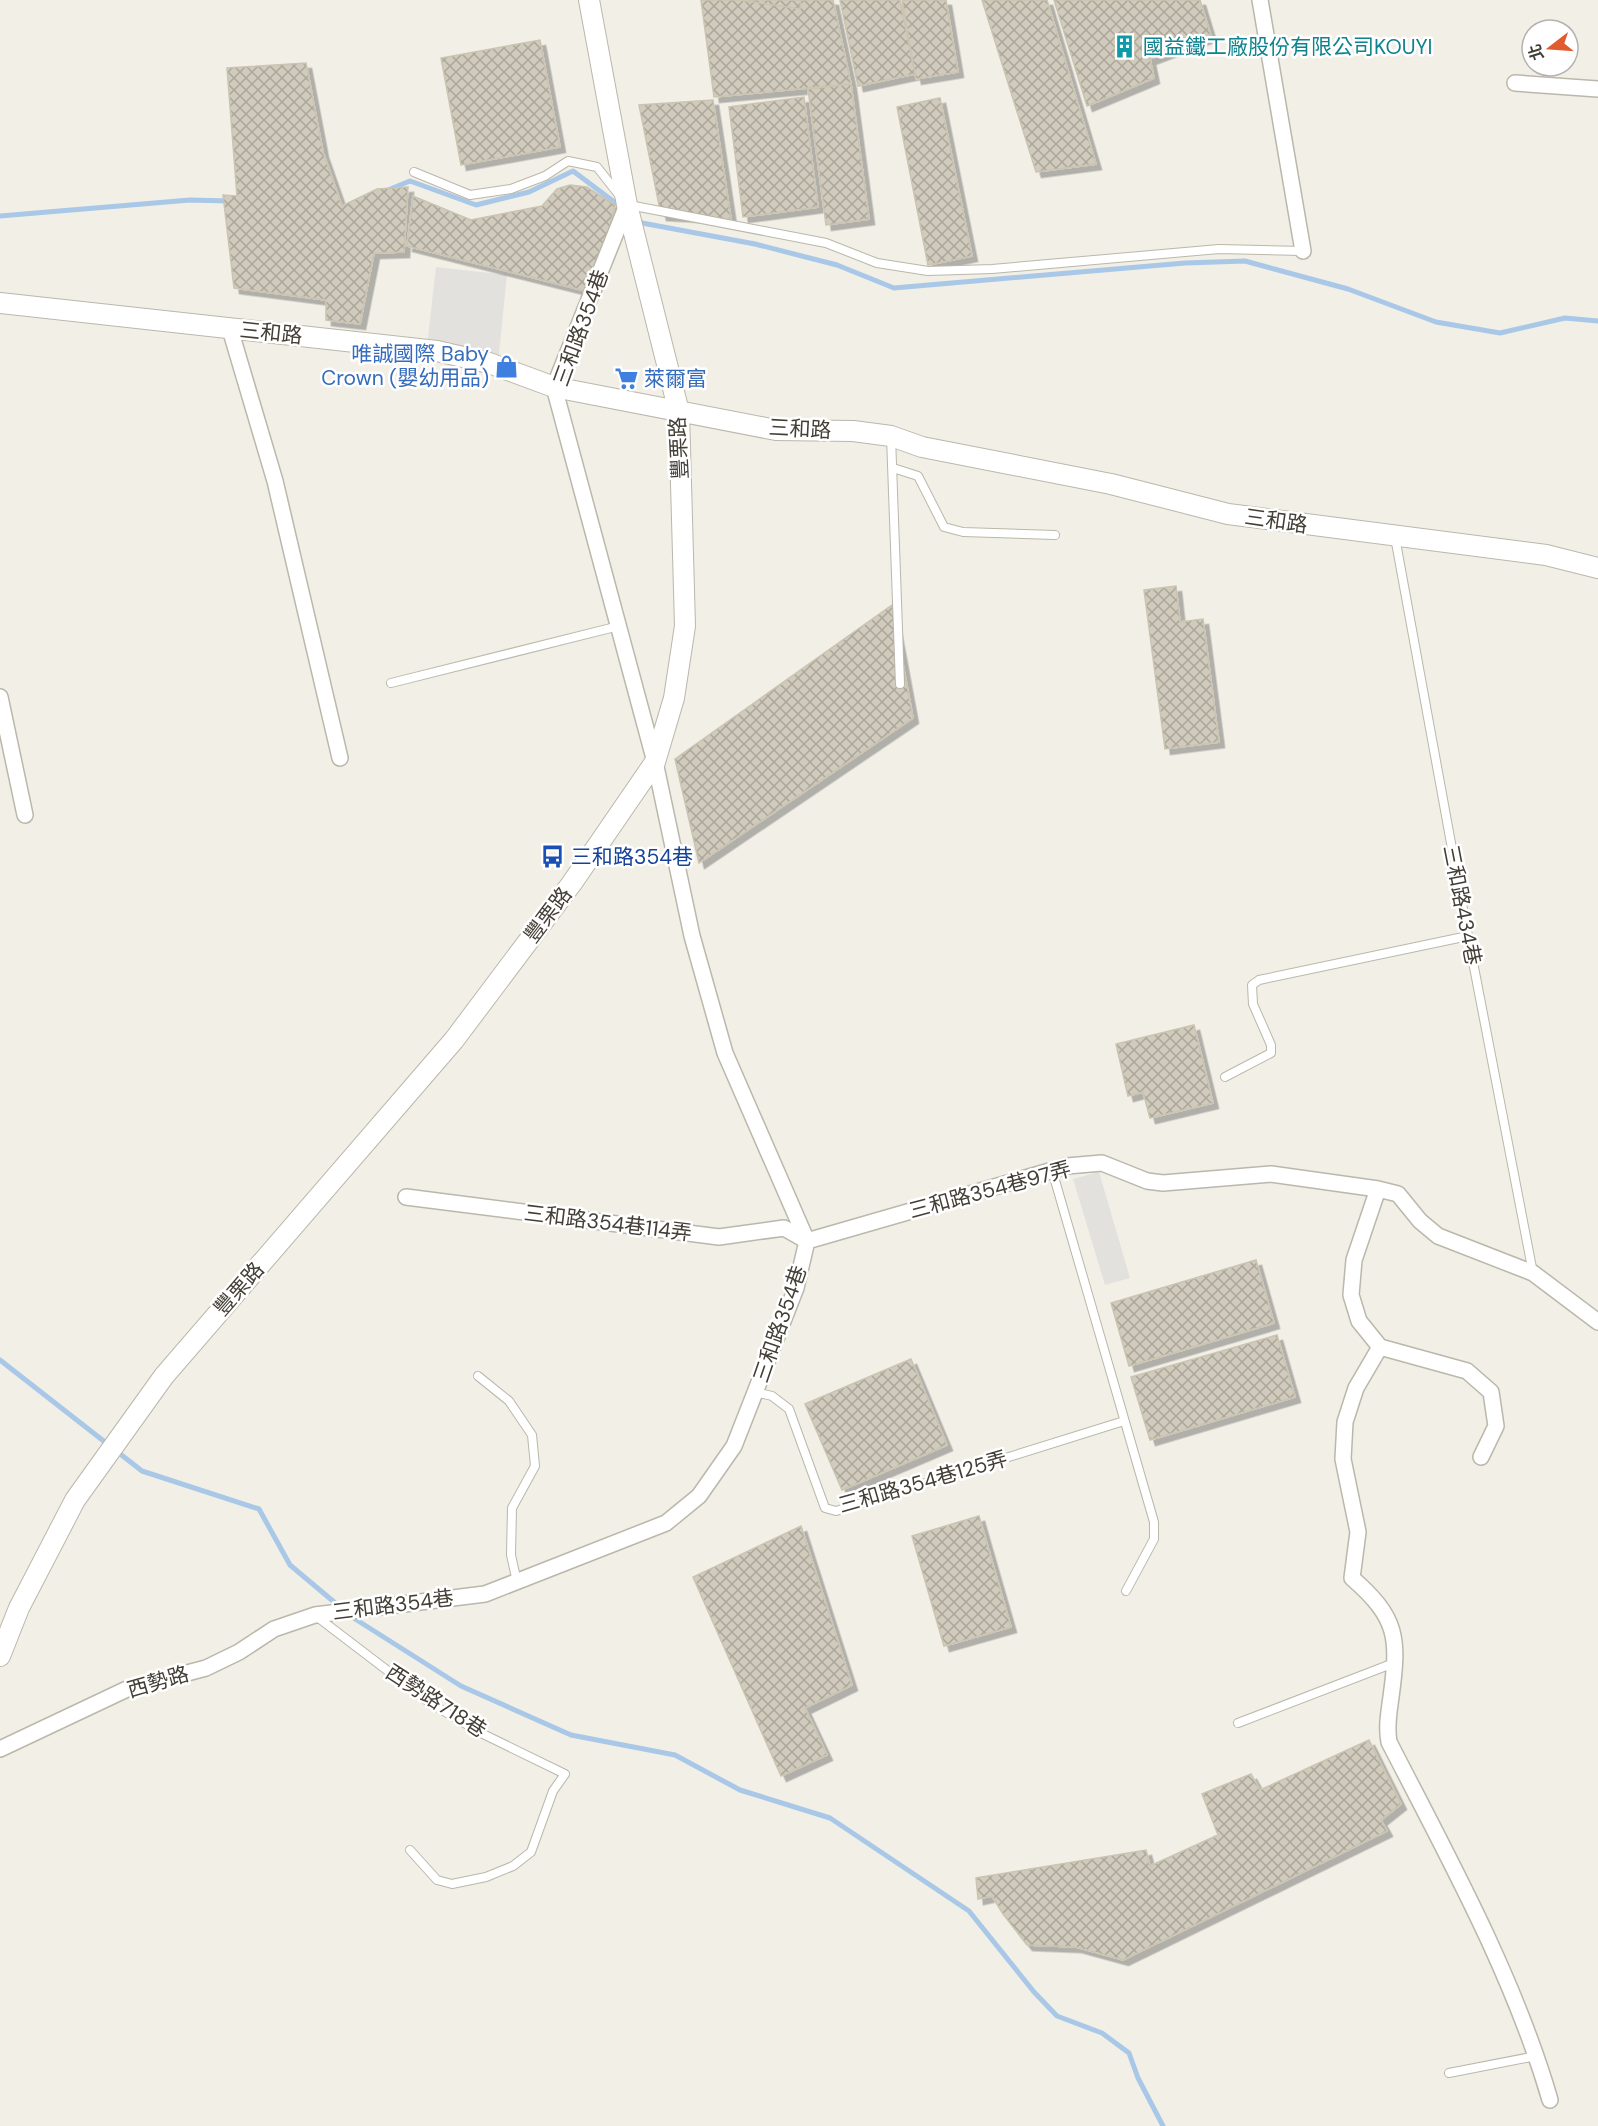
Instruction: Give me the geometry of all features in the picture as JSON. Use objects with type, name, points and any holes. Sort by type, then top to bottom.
[{"type":"street","name":"豐栗路","points":[[0,1656],[19,1608],[75,1500],[164,1376],[454,1040],[572,883],[655,762],[674,699],[685,626],[679,412],[627,205],[589,0]]},
{"type":"street","points":[[1260,0],[1302,251]]},
{"type":"street","points":[[1515,83],[1598,89]]},
{"type":"street","name":"三和路354巷","points":[[315,1615],[485,1594],[666,1523],[699,1496],[734,1446],[796,1288],[807,1241],[725,1053],[692,936],[655,762],[554,387],[627,205]]},
{"type":"street","name":"三和路","points":[[0,303],[437,351],[489,363],[554,387],[679,412],[776,430],[852,431],[891,436],[922,447],[1111,484],[1228,514],[1546,555],[1598,568]]},
{"type":"street","points":[[230,329],[275,481],[340,758]]},
{"type":"street","points":[[0,697],[25,815]]},
{"type":"street","name":"三和路354巷97弄","points":[[807,1241],[1067,1166],[1102,1163],[1147,1181],[1163,1183],[1271,1174],[1378,1189],[1398,1194],[1420,1221],[1438,1236],[1533,1273],[1598,1322]]},
{"type":"street","points":[[1378,1189],[1354,1260],[1351,1295],[1359,1321],[1380,1347],[1467,1371],[1491,1392],[1496,1426],[1481,1457]]},
{"type":"street","name":"三和路354巷114弄","points":[[406,1197],[719,1237],[784,1228],[807,1241]]},
{"type":"street","points":[[1380,1347],[1356,1388],[1345,1422],[1343,1459],[1358,1532],[1352,1578],[1368,1593],[1390,1621],[1395,1643],[1387,1729],[1389,1742],[1467,1892],[1537,2055],[1550,2100]]},
{"type":"street","name":"西勢路","points":[[0,1749],[127,1689],[206,1668],[239,1652],[274,1629],[315,1615]]},
{"type":"lane","points":[[414,172],[470,195],[511,189],[545,176],[568,161],[597,167],[627,205],[826,243],[877,263],[928,271],[992,268],[1219,249],[1302,251]]},
{"type":"lane","points":[[891,436],[900,684]]},
{"type":"lane","points":[[893,468],[918,476],[944,527],[963,532],[1055,535]]},
{"type":"lane","name":"三和路434巷","points":[[1395,537],[1533,1273]]},
{"type":"lane","points":[[391,683],[620,626]]},
{"type":"lane","points":[[1225,1077],[1271,1053],[1271,1045],[1253,1004],[1252,985],[1258,980],[1295,970],[1468,936]]},
{"type":"lane","points":[[1052,1170],[1154,1522],[1154,1539],[1126,1592]]},
{"type":"lane","points":[[478,1376],[509,1401],[532,1435],[535,1466],[512,1508],[511,1555],[517,1582]]},
{"type":"lane","name":"三和路354巷125弄","points":[[755,1392],[772,1396],[789,1409],[825,1508],[836,1511],[1124,1421]]},
{"type":"lane","name":"西勢路718巷","points":[[315,1615],[430,1703],[483,1734],[565,1774],[553,1791],[531,1852],[513,1866],[486,1877],[452,1884],[437,1880],[410,1850]]},
{"type":"lane","points":[[1238,1723],[1395,1662]]},
{"type":"lane","points":[[1449,2073],[1537,2055]]},
{"type":"shaded area","points":[[436,267],[507,275],[498,363],[426,355]]},
{"type":"shaded area","points":[[1099,1172],[1130,1278],[1105,1285],[1073,1179]]},
{"type":"building","points":[[701,0],[739,0],[800,9],[801,0],[833,0],[851,84],[714,97]]},
{"type":"building","points":[[739,0],[801,0],[800,9]]},
{"type":"building","points":[[840,0],[900,0],[915,74],[858,86]]},
{"type":"building","points":[[902,0],[946,0],[958,72],[916,79]]},
{"type":"building","points":[[982,0],[1047,0],[1096,164],[1036,172]]},
{"type":"building","name":"國益鐵工廠股份有限公司KOUYI","points":[[1054,0],[1200,0],[1211,36],[1150,59],[1154,78],[1087,106]]},
{"type":"building","points":[[540,40],[560,147],[461,165],[441,58]]},
{"type":"building","points":[[306,63],[323,152],[342,206],[377,189],[408,187],[404,252],[374,253],[360,324],[326,320],[326,300],[234,288],[223,195],[237,196],[227,68]]},
{"type":"building","points":[[851,84],[869,219],[826,225],[808,89]]},
{"type":"building","points":[[804,97],[818,207],[743,217],[729,107]]},
{"type":"building","points":[[940,98],[972,256],[928,265],[897,107]]},
{"type":"building","points":[[713,100],[731,219],[661,215],[639,105]]},
{"type":"building","points":[[570,185],[587,187],[615,205],[594,293],[407,246],[413,196],[471,220],[542,206],[557,189]]},
{"type":"building","points":[[1176,586],[1180,622],[1203,619],[1219,742],[1165,749],[1144,590]]},
{"type":"building","points":[[892,605],[913,718],[699,863],[675,759]]},
{"type":"building","points":[[1194,1025],[1213,1103],[1150,1118],[1143,1092],[1128,1096],[1116,1044]]},
{"type":"building","points":[[1256,1260],[1274,1323],[1129,1366],[1111,1303]]},
{"type":"building","points":[[1277,1335],[1295,1397],[1150,1440],[1131,1377]]},
{"type":"building","points":[[911,1359],[947,1445],[842,1490],[805,1404]]},
{"type":"building","points":[[979,1516],[1011,1627],[944,1646],[912,1536]]},
{"type":"building","points":[[801,1526],[852,1685],[805,1708],[827,1755],[781,1776],[693,1577]]},
{"type":"building","points":[[1369,1740],[1401,1804],[1381,1820],[1387,1831],[1123,1960],[1076,1947],[1027,1945],[992,1896],[978,1899],[976,1878],[1146,1850],[1150,1866],[1218,1835],[1202,1794],[1251,1774],[1260,1790]]},
{"type":"waterway","points":[[388,190],[410,181],[476,205],[529,192],[573,171],[621,207]]},
{"type":"waterway","points":[[0,216],[190,200],[229,201]]},
{"type":"waterway","points":[[636,218],[642,223],[755,244],[837,265],[894,288],[1185,263],[1245,261],[1348,289],[1436,322],[1500,333],[1565,318],[1598,321]]},
{"type":"waterway","points":[[0,1360],[142,1471],[259,1509],[290,1565],[352,1617],[461,1686],[571,1735],[675,1755],[740,1790],[830,1818],[969,1911],[1034,1992],[1057,2016],[1102,2033],[1129,2053],[1138,2078],[1163,2126]]},
{"type":"place","name":"國益鐵工廠股份有限公司KOUYI","points":[[1125,47]]},
{"type":"place","name":"唯誠國際 Baby Crown (嬰幼用品)","points":[[507,366]]},
{"type":"place","name":"萊爾富","points":[[626,379]]},
{"type":"place","name":"三和路354巷","points":[[553,857]]}]
